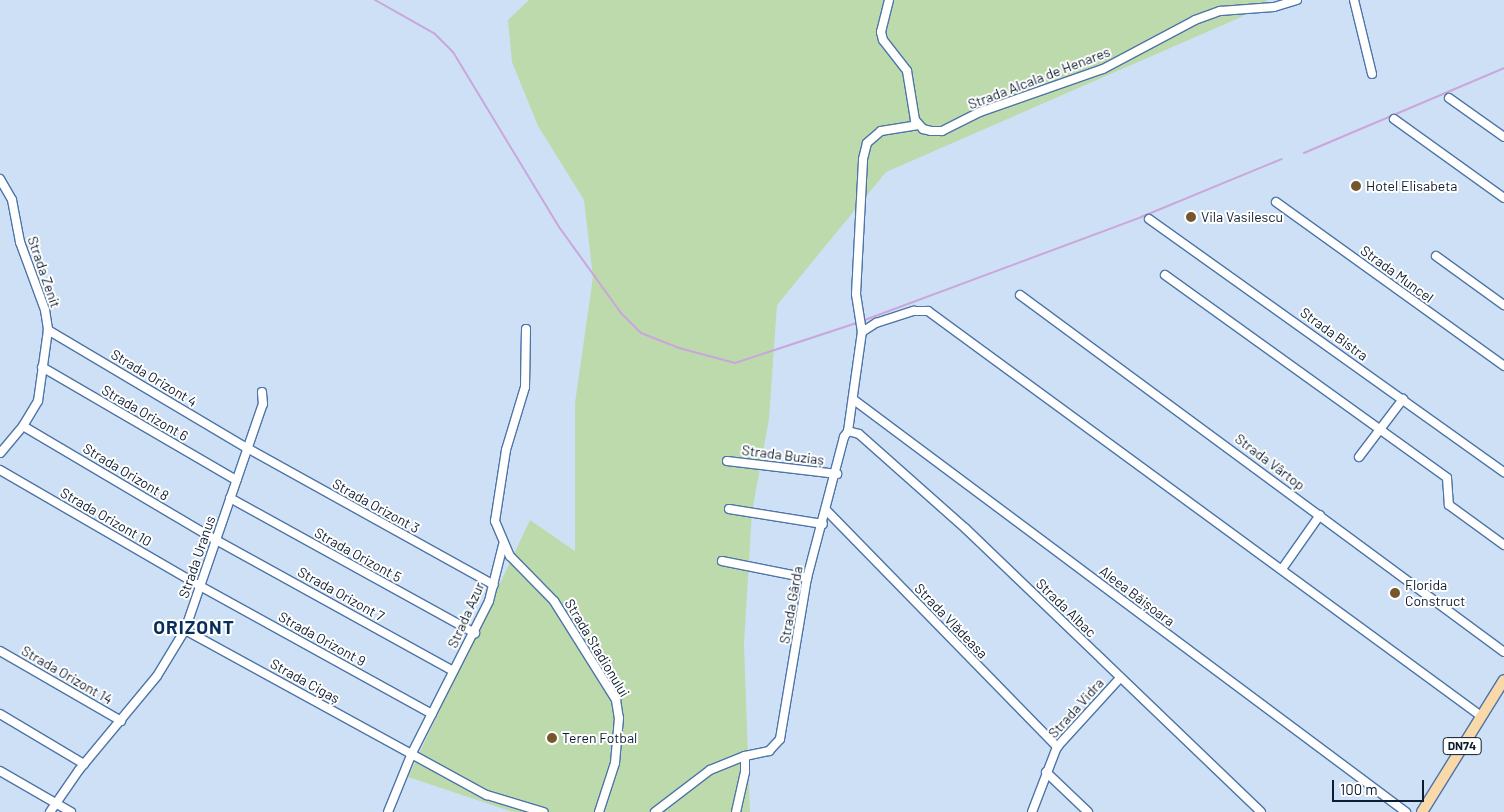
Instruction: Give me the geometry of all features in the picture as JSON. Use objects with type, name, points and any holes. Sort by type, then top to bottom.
[{"type":"main road","name":"DN74","points":[[1422,812],[1504,680]]},
{"type":"street","points":[[889,0],[881,32],[883,40],[907,71],[912,110],[919,125]]},
{"type":"street","name":"Strada Alcala de Henares","points":[[919,125],[931,131],[942,131],[980,112],[1103,69],[1195,20],[1220,11],[1274,7],[1297,0]]},
{"type":"street","points":[[1354,0],[1372,74]]},
{"type":"street","points":[[1449,98],[1504,137]]},
{"type":"street","points":[[1394,119],[1504,198]]},
{"type":"street","name":"Strada Gârda","points":[[655,812],[710,770],[745,756],[769,751],[780,739],[807,578],[837,474],[854,400],[861,330],[856,294],[863,159],[867,142],[881,130],[919,125]]},
{"type":"street","name":"Strada Zenit","points":[[0,179],[12,200],[18,234],[45,310],[48,330],[38,401],[23,426],[0,454]]},
{"type":"street","name":"Strada Muncel","points":[[1276,202],[1504,366]]},
{"type":"street","name":"Strada Bistra","points":[[1149,219],[1504,472]]},
{"type":"street","points":[[1436,256],[1504,305]]},
{"type":"street","points":[[1165,275],[1447,478],[1449,505],[1504,545]]},
{"type":"street","name":"Strada Vârtop","points":[[1020,295],[1504,652]]},
{"type":"street","points":[[861,330],[876,323],[914,311],[928,311],[1481,716]]},
{"type":"street","name":"Strada Azur","points":[[388,812],[412,754],[453,671],[475,633],[494,585],[503,544],[494,511],[524,386],[526,329]]},
{"type":"street","name":"Strada Orizont 4","points":[[48,330],[247,448]]},
{"type":"street","name":"Strada Orizont 6","points":[[42,367],[236,480]]},
{"type":"street","name":"Strada Uranus","points":[[50,812],[84,764],[157,676],[185,630],[263,404],[262,392]]},
{"type":"street","points":[[1359,457],[1403,399]]},
{"type":"street","name":"Aleea Băișoara","points":[[854,400],[1406,812]]},
{"type":"street","name":"Strada Orizont 8","points":[[23,426],[216,540]]},
{"type":"street","name":"Strada Albac","points":[[848,431],[859,434],[965,528],[1261,812]]},
{"type":"street","name":"Strada Orizont 3","points":[[247,448],[494,585]]},
{"type":"street","name":"Strada Buziaș","points":[[727,461],[837,474]]},
{"type":"street","name":"Strada Orizont 10","points":[[0,470],[200,586]]},
{"type":"street","name":"Strada Orizont 5","points":[[230,498],[475,633]]},
{"type":"street","points":[[728,509],[823,524]]},
{"type":"street","name":"Strada Vlădeasa","points":[[827,511],[1057,747]]},
{"type":"street","points":[[1282,569],[1320,515]]},
{"type":"street","name":"Strada Orizont 7","points":[[216,540],[453,671]]},
{"type":"street","name":"Strada Stadionului","points":[[503,544],[554,601],[616,700],[619,718],[615,763],[598,812]]},
{"type":"street","points":[[722,561],[807,578]]},
{"type":"street","name":"Strada Orizont 9","points":[[200,586],[432,714]]},
{"type":"street","name":"Strada Cigaș","points":[[185,630],[412,754]]},
{"type":"street","name":"Strada Orizont 14","points":[[0,651],[121,721]]},
{"type":"street","name":"Strada Vidra","points":[[1032,812],[1057,747],[1120,678]]},
{"type":"street","points":[[0,714],[84,764]]},
{"type":"street","points":[[412,754],[487,795],[543,812]]},
{"type":"street","points":[[736,812],[745,772],[745,756]]},
{"type":"street","points":[[0,771],[71,812]]},
{"type":"street","points":[[1046,772],[1088,812]]},
{"type":"green space","points":[[529,0],[1268,0],[1239,18],[886,172],[777,305],[769,419],[752,512],[744,644],[750,812],[513,812],[408,777],[530,520],[575,551],[575,403],[593,277],[584,200],[538,126],[512,62],[508,20]]},
{"type":"waterway","points":[[375,0],[435,34],[453,52],[559,227],[621,313],[641,333],[679,348],[735,363],[857,323]]},
{"type":"waterway","points":[[1304,153],[1504,68]]},
{"type":"waterway","points":[[862,321],[1141,217],[1282,159]]},
{"type":"place","name":"Hotel Elisabeta","points":[[1356,186]]},
{"type":"place","name":"Vila Vasilescu","points":[[1191,217]]},
{"type":"place","name":"Florida Construct","points":[[1395,593]]},
{"type":"place","name":"Teren Fotbal","points":[[552,738]]},
{"type":"district","name":"ORIZONT","points":[[194,627]]}]
